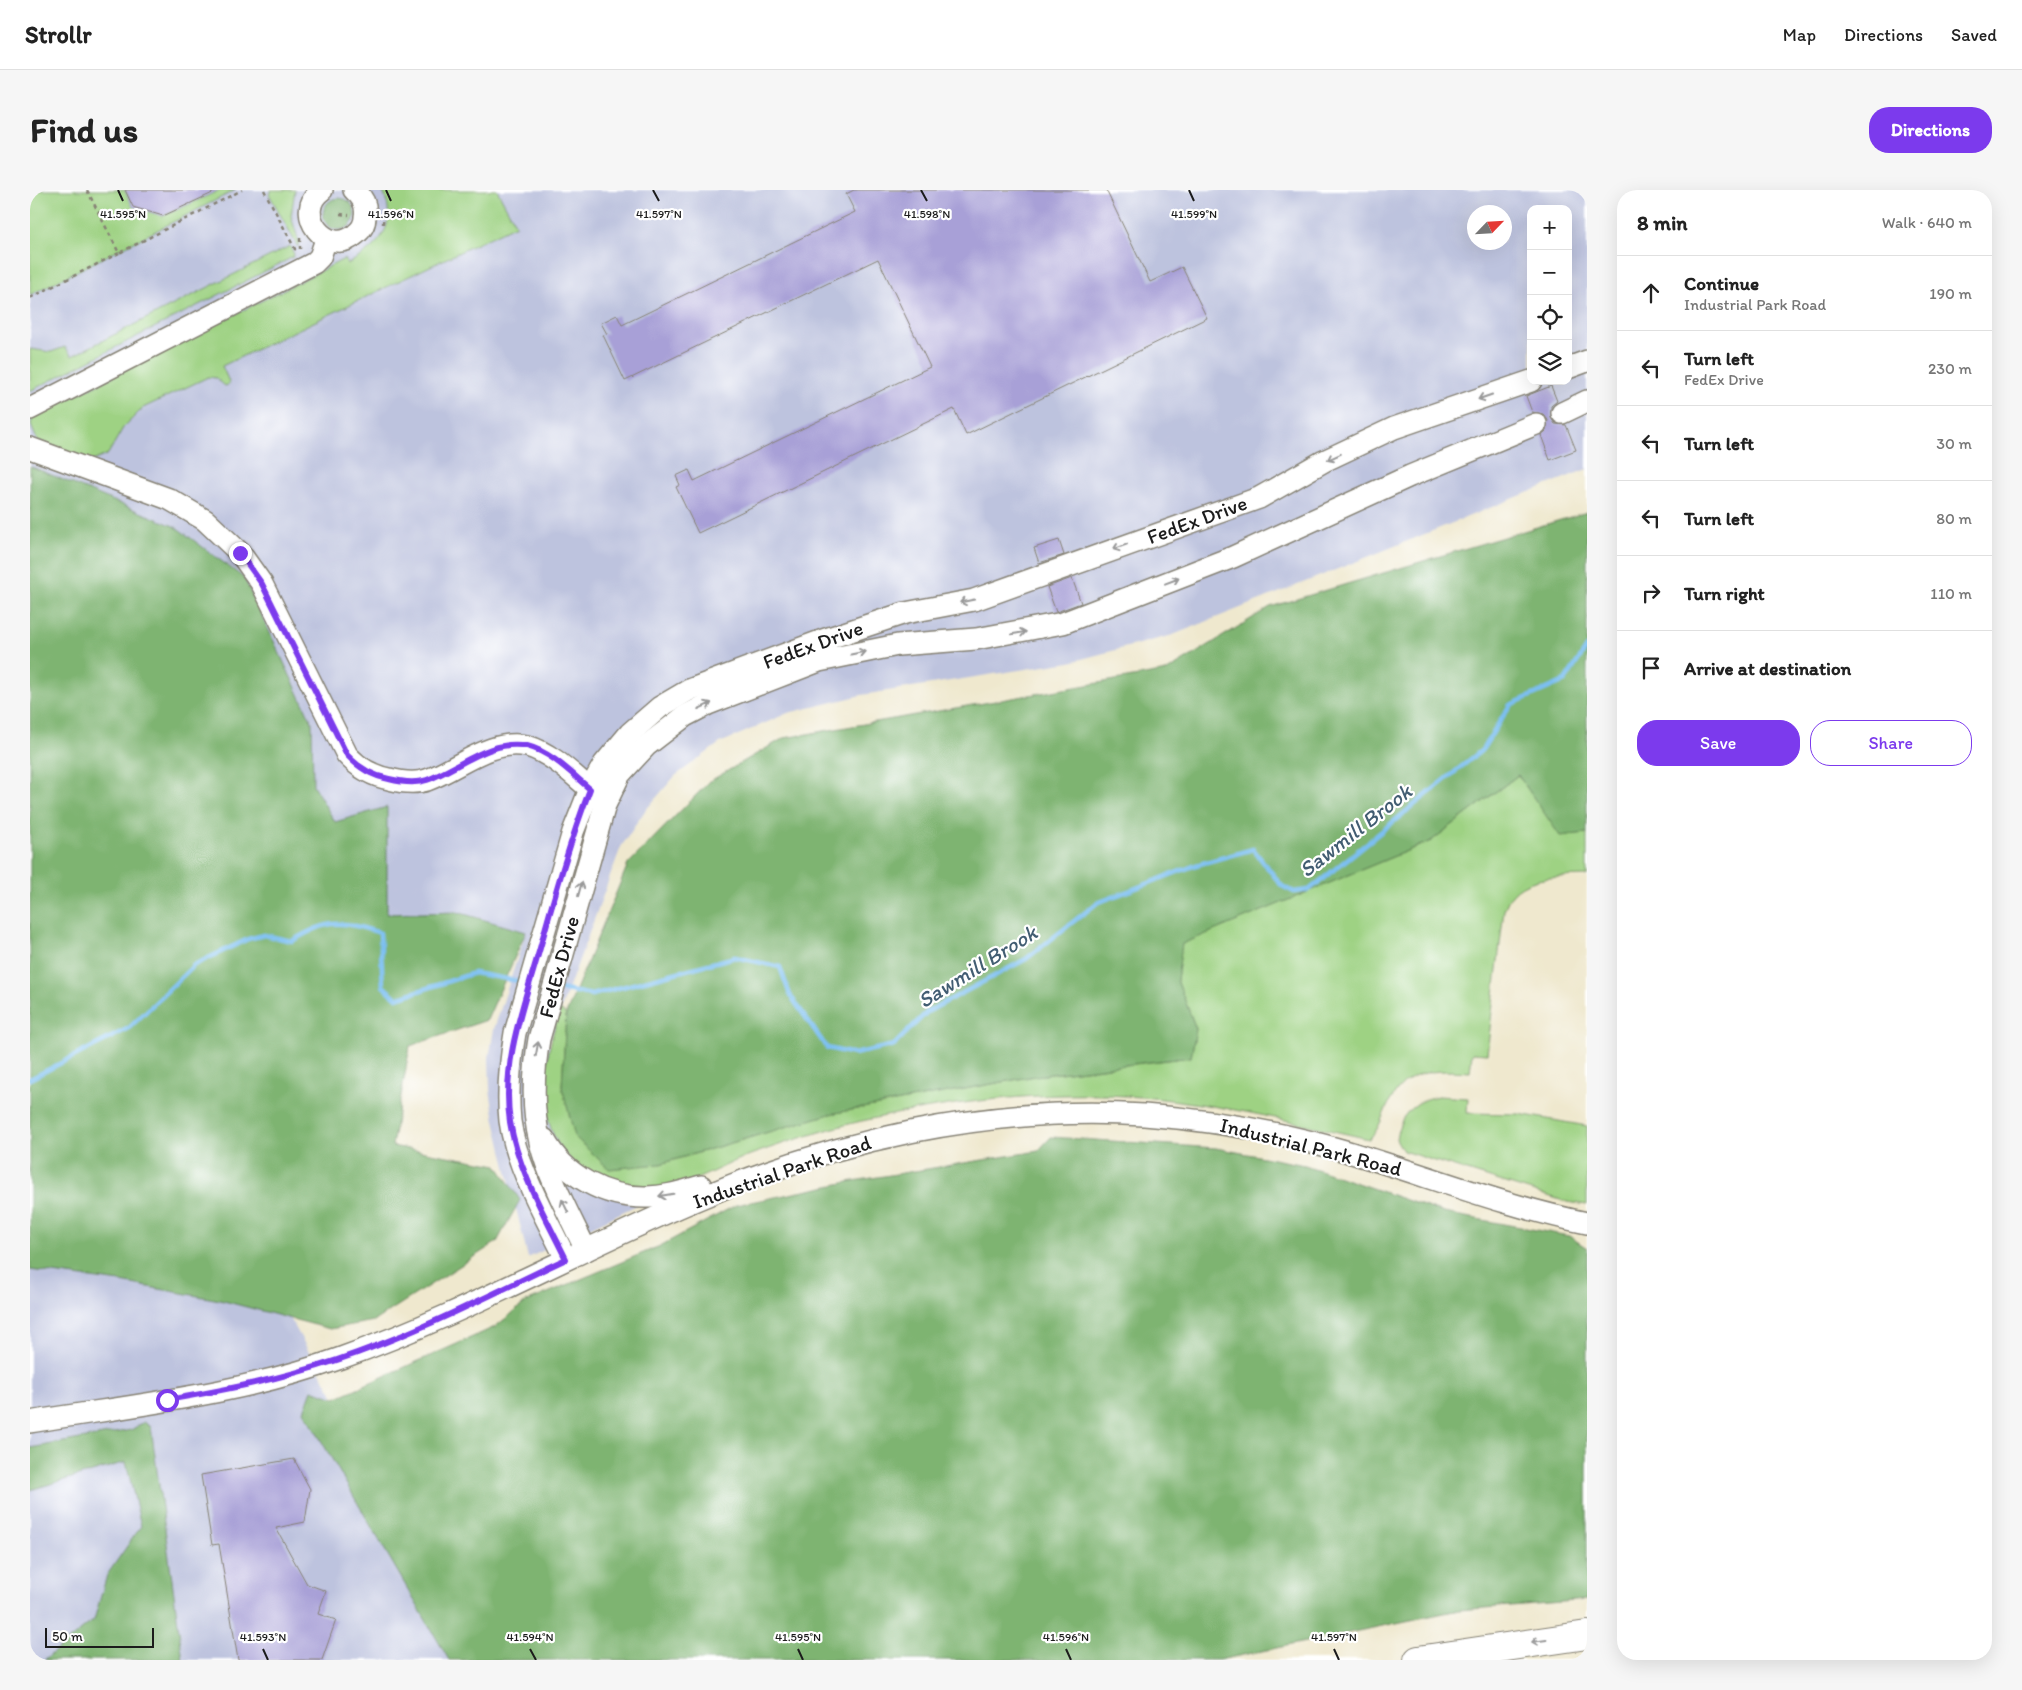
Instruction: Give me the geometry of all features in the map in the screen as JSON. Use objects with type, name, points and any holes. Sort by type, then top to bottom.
[{"type":"highway","points":[[1418,1660],[1587,1635]]},
{"type":"street","points":[[322,190],[313,200],[310,218],[313,226],[326,238],[345,240],[361,230],[366,212],[364,202],[354,190]]},
{"type":"street","points":[[30,409],[314,263],[320,257],[326,238]]},
{"type":"street","points":[[1572,367],[1587,361]]},
{"type":"street","name":"FedEx Drive","points":[[566,1259],[530,1183],[517,1150],[510,1122],[510,1064],[515,1033],[573,832],[590,789],[604,764],[630,733],[660,707],[689,690],[905,612],[974,600],[1250,501],[1324,461],[1394,428],[1527,382]]},
{"type":"street","points":[[1562,413],[1587,401]]},
{"type":"street","name":"FedEx Drive","points":[[586,1250],[549,1174],[540,1145],[535,1119],[534,1067],[558,970],[610,790],[620,774],[646,746],[684,716],[708,704],[819,661],[898,645],[976,639],[1028,631],[1064,622],[1233,557],[1410,476],[1536,424]]},
{"type":"street","points":[[30,448],[169,499],[205,520],[240,553],[262,584],[347,755],[356,766],[388,779],[403,782],[426,780],[485,752],[506,745],[527,746],[557,762],[590,789]]},
{"type":"street","name":"Industrial Park Road","points":[[30,1422],[220,1391],[309,1368],[394,1338],[692,1202],[752,1177],[814,1156],[879,1138],[941,1126],[1076,1114],[1143,1115],[1210,1122],[1278,1134],[1341,1150],[1497,1201],[1587,1223]]},
{"type":"street","points":[[535,1119],[544,1141],[557,1159],[571,1172],[587,1182],[624,1195],[647,1197],[671,1194],[814,1156]]},
{"type":"path","points":[[87,190],[119,253]]},
{"type":"path","points":[[30,298],[242,190]]},
{"type":"path","points":[[266,191],[295,249],[293,257]]},
{"type":"shaded area","points":[[30,190],[1587,190],[1587,469],[1173,635],[1070,662],[862,695],[788,713],[720,743],[675,776],[644,812],[621,847],[549,1041],[546,1111],[562,1150],[676,1186],[528,1258],[495,1121],[490,1090],[489,1058],[494,1029],[526,932],[457,912],[387,914],[387,807],[335,823],[313,785],[312,722],[30,466]]},
{"type":"shaded area","points":[[30,1270],[121,1282],[220,1300],[290,1318],[482,1660],[30,1660]]},
{"type":"green space","points":[[30,190],[125,190],[133,207],[163,216],[220,190],[236,190],[30,295]]},
{"type":"green space","points":[[271,190],[295,190],[291,216],[299,242],[298,247],[269,194]]},
{"type":"green space","points":[[382,190],[497,190],[516,225],[222,366],[230,384],[225,386],[216,378],[208,377],[143,408],[123,428],[108,454],[93,461],[37,440],[31,425],[33,417],[344,259],[347,264],[368,251],[383,234],[387,225],[387,203]]},
{"type":"green space","points":[[339,198],[345,199],[350,203],[354,208],[354,220],[350,225],[345,229],[339,230],[333,229],[328,225],[324,220],[323,214],[324,208],[328,203],[333,199]]},
{"type":"green space","points":[[290,246],[294,254],[293,257],[30,391],[30,349],[51,352],[65,347],[72,356]]},
{"type":"green space","points":[[30,466],[176,527],[244,578],[312,722],[313,785],[335,822],[387,807],[387,914],[457,912],[526,932],[487,1020],[410,1046],[392,1146],[497,1165],[520,1200],[497,1242],[374,1321],[330,1329],[220,1300],[121,1282],[30,1270]]},
{"type":"green space","points":[[1587,512],[1587,833],[1560,836],[1518,775],[1431,841],[1182,944],[1177,980],[1196,1029],[1191,1057],[1035,1076],[830,1114],[660,1164],[609,1169],[575,1137],[562,1087],[566,1014],[628,864],[710,781],[784,738],[1167,671],[1270,607]]},
{"type":"green space","points":[[1518,775],[1560,835],[1587,833],[1587,876],[1557,877],[1536,881],[1526,884],[1511,896],[1504,910],[1487,1054],[1472,1053],[1470,1072],[1444,1071],[1422,1074],[1404,1084],[1395,1093],[1378,1127],[1369,1139],[1309,1125],[1188,1102],[1127,1096],[1032,1096],[969,1102],[861,1121],[753,1154],[684,1184],[668,1187],[624,1189],[594,1176],[573,1162],[559,1145],[550,1124],[546,1102],[545,1079],[553,1032],[560,1010],[566,1014],[562,1087],[660,1164],[829,1114],[1035,1076],[1191,1057],[1196,1029],[1177,980],[1181,944],[1431,841]]},
{"type":"green space","points":[[1438,1096],[1468,1098],[1467,1113],[1519,1114],[1587,1126],[1587,1205],[1567,1202],[1403,1151],[1396,1139],[1401,1122],[1415,1105]]},
{"type":"green space","points":[[1051,1137],[1216,1148],[1305,1165],[1444,1213],[1569,1236],[1587,1248],[1587,1600],[1459,1610],[1219,1660],[449,1660],[304,1411],[312,1390],[335,1398],[495,1327],[526,1302],[660,1246],[736,1205],[853,1181],[1038,1151]]},
{"type":"green space","points":[[144,1422],[151,1427],[183,1660],[44,1660],[94,1620],[107,1575],[141,1526],[126,1462],[30,1490],[30,1448],[131,1430]]},
{"type":"building","points":[[125,190],[219,190],[163,216],[133,207]]},
{"type":"building","points":[[854,190],[1106,190],[1150,282],[1182,267],[1207,318],[966,435],[954,409],[698,533],[676,487],[680,485],[676,476],[689,470],[694,481],[930,367],[878,259],[625,381],[603,335],[607,334],[601,323],[617,315],[622,325],[855,212],[846,194]]},
{"type":"building","points":[[1551,386],[1557,401],[1551,406],[1551,418],[1555,424],[1566,425],[1576,450],[1550,460],[1541,435],[1546,431],[1548,420],[1543,414],[1532,412],[1526,396]]},
{"type":"building","points":[[1059,540],[1064,555],[1039,563],[1034,548]]},
{"type":"building","points":[[1072,578],[1081,603],[1056,612],[1047,587]]},
{"type":"building","points":[[294,1459],[310,1489],[305,1522],[276,1528],[307,1584],[326,1591],[318,1614],[336,1620],[322,1660],[238,1660],[219,1544],[212,1545],[201,1475]]},
{"type":"waterway","name":"Sawmill Brook","points":[[559,989],[592,995],[735,957],[780,967],[790,995],[827,1048],[854,1054],[894,1045],[927,1012],[1026,959],[1097,903],[1196,865],[1253,849],[1282,886],[1294,892],[1309,890],[1482,750],[1510,705],[1565,681],[1587,647]]},
{"type":"waterway","name":"Sawmill Brook","points":[[30,1079],[129,1028],[194,965],[248,939],[264,935],[292,941],[326,925],[335,924],[344,924],[380,933],[383,986],[397,998],[474,973],[524,982]]},
{"type":"route","points":[[167,1400],[220,1391],[281,1377],[337,1360],[394,1338],[566,1259],[530,1183],[517,1150],[510,1122],[510,1064],[515,1033],[563,866],[573,832],[590,789],[557,762],[527,746],[506,745],[485,752],[426,780],[403,782],[381,778],[356,766],[347,755],[262,584],[240,553]]}]
